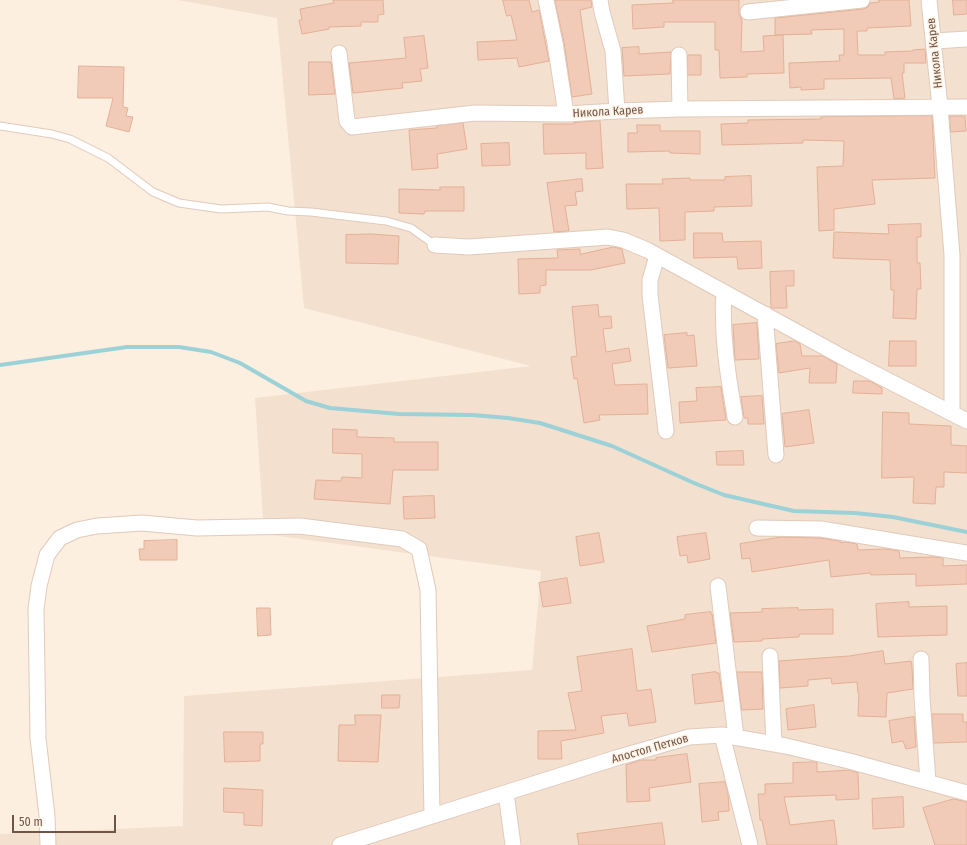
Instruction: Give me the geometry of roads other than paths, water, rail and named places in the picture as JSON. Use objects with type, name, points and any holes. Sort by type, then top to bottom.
[{"type":"street","points":[[546,0],[555,43],[566,114]]},
{"type":"street","points":[[600,0],[613,51],[617,111]]},
{"type":"street","points":[[748,12],[767,5],[862,0]]},
{"type":"street","name":"Никола Карев","points":[[929,0],[940,107]]},
{"type":"street","points":[[934,41],[967,39]]},
{"type":"street","name":"Никола Карев","points":[[339,53],[348,121],[352,127],[475,113],[566,114],[680,109],[967,107]]},
{"type":"street","points":[[679,56],[680,109]]},
{"type":"street","points":[[940,107],[952,255],[952,413]]},
{"type":"street","points":[[436,245],[469,247],[608,237],[623,240],[647,250],[848,360],[967,421]]},
{"type":"street","points":[[657,256],[650,280],[650,295],[666,431]]},
{"type":"street","points":[[724,292],[722,313],[724,344],[735,417]]},
{"type":"street","points":[[765,314],[776,455]]},
{"type":"street","points":[[48,845],[47,816],[38,738],[36,609],[39,586],[47,555],[60,538],[77,530],[97,526],[142,523],[197,528],[300,526],[402,539],[419,549],[428,590],[432,815]]},
{"type":"street","points":[[757,528],[821,529],[967,554]]},
{"type":"street","points":[[718,586],[729,736],[750,845]]},
{"type":"street","points":[[770,656],[774,744]]},
{"type":"street","points":[[921,659],[928,782]]},
{"type":"street","name":"Апостол Петков","points":[[340,845],[432,815],[668,742],[689,737],[729,736],[774,744],[849,761],[967,793]]},
{"type":"street","points":[[506,793],[513,845]]},
{"type":"lane","points":[[0,126],[52,134],[70,139],[108,158],[153,192],[179,203],[221,209],[268,207],[288,211],[312,212],[386,221],[411,228],[436,245]]},
{"type":"waterway","points":[[0,365],[127,347],[179,347],[211,352],[240,363],[306,401],[330,408],[399,414],[473,415],[540,423],[612,446],[724,495],[794,511],[855,513],[893,517],[967,532]]}]
